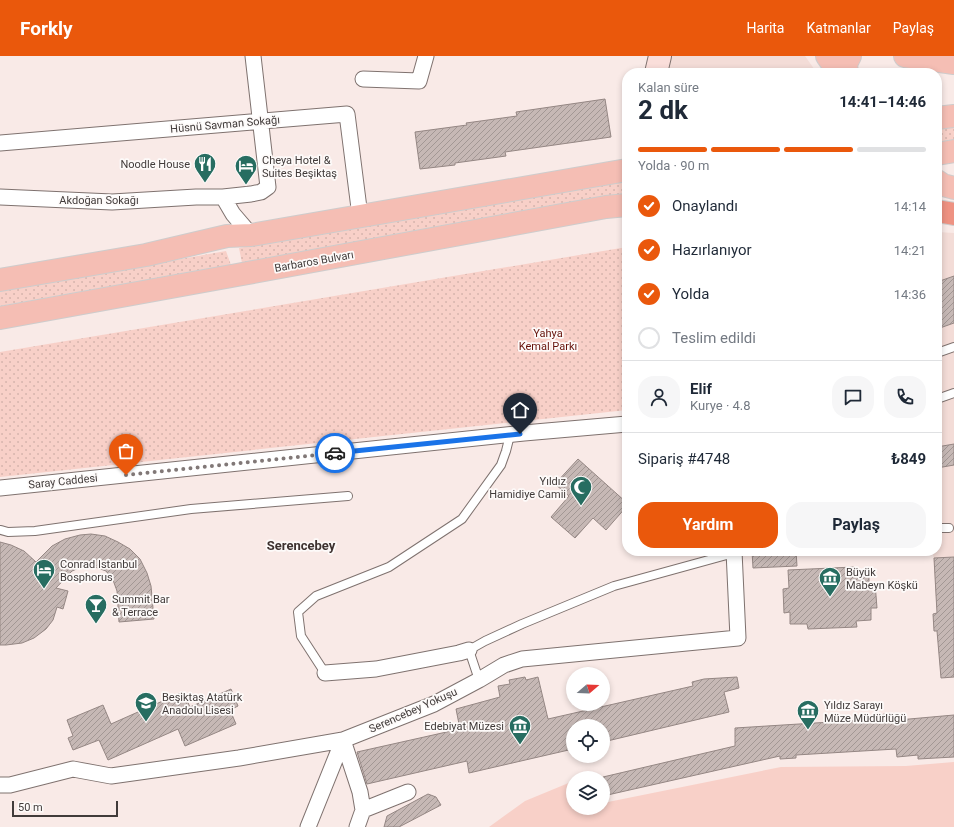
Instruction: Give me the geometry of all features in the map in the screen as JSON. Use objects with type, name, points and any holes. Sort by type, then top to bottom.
[{"type":"highway","points":[[942,212],[954,214]]},
{"type":"main road","points":[[827,56],[835,68]]},
{"type":"main road","points":[[846,68],[846,64],[850,56]]},
{"type":"main road","points":[[905,56],[954,62]]},
{"type":"main road","points":[[942,117],[954,116]]},
{"type":"main road","points":[[942,153],[954,151]]},
{"type":"main road","points":[[0,280],[146,255],[228,236],[251,235],[622,171]]},
{"type":"main road","points":[[942,184],[954,188]]},
{"type":"main road","name":"Barbaros Bulvarı","points":[[0,318],[606,207],[622,205]]},
{"type":"main road","points":[[606,207],[622,215]]},
{"type":"street","points":[[253,56],[261,121]]},
{"type":"street","points":[[363,79],[419,81],[426,56]]},
{"type":"street","points":[[657,68],[660,56]]},
{"type":"street","name":"Hüsnü Savman Sokağı","points":[[0,143],[347,114],[360,216]]},
{"type":"street","name":"Akdoğan Sokağı","points":[[0,197],[112,202],[223,196],[261,192],[268,187],[261,121]]},
{"type":"street","points":[[223,196],[233,214],[251,235]]},
{"type":"street","name":"Saray Caddesi","points":[[0,488],[622,424]]},
{"type":"street","name":"Serencebey Yokuşu","points":[[0,785],[73,769],[111,776],[239,758],[344,740],[434,704],[504,665],[522,659],[738,638],[734,556]]},
{"type":"street","points":[[325,673],[376,669],[469,650]]},
{"type":"street","points":[[344,740],[360,792],[363,810],[357,827]]},
{"type":"street","points":[[308,827],[344,740]]},
{"type":"street","points":[[363,810],[408,792]]},
{"type":"lane","points":[[942,351],[954,347]]},
{"type":"lane","points":[[942,397],[954,393]]},
{"type":"lane","points":[[325,673],[301,636],[298,612],[316,596],[389,567],[462,519],[501,465],[510,435]]},
{"type":"lane","points":[[0,528],[8,532],[35,531],[192,509],[348,496]]},
{"type":"lane","points":[[942,528],[949,528]]},
{"type":"lane","points":[[479,680],[469,650],[485,641],[614,586],[720,556]]},
{"type":"shaded area","points":[[663,56],[805,56],[813,68],[660,68]]},
{"type":"shaded area","points":[[942,232],[954,233],[954,677],[941,678],[938,644],[940,631],[934,631],[933,614],[940,613],[936,599],[933,556],[942,556]]},
{"type":"green space","points":[[954,126],[954,142],[942,143],[942,127]]},
{"type":"green space","points":[[622,181],[622,197],[242,263],[239,248]]},
{"type":"green space","name":"Yahya Kemal Parkı","points":[[622,248],[622,411],[0,477],[0,352]]},
{"type":"green space","points":[[226,251],[231,265],[0,306],[0,291]]},
{"type":"green space","points":[[954,762],[954,827],[489,827],[525,801],[566,784],[566,815],[610,815],[610,802],[781,767],[906,766]]},
{"type":"building","points":[[605,99],[611,137],[505,152],[506,156],[455,163],[455,165],[420,169],[415,132],[517,116],[516,112]]},
{"type":"building","points":[[954,276],[954,323],[942,327],[942,280]]},
{"type":"building","points":[[954,444],[954,465],[942,467],[942,446]]},
{"type":"building","name":"Yıldız Hamidiye Camii","points":[[578,459],[622,499],[622,512],[606,530],[593,518],[575,538],[551,517],[569,496],[555,484]]},
{"type":"building","name":"Conrad Istanbul Bosphorus","points":[[91,534],[105,536],[118,542],[130,549],[140,559],[147,573],[151,586],[154,619],[119,622],[117,591],[113,580],[106,571],[95,567],[84,566],[72,571],[56,588],[68,591],[63,609],[57,607],[53,620],[46,629],[34,638],[22,643],[0,645],[0,542],[24,551],[36,562],[52,546],[65,539]]},
{"type":"building","points":[[752,556],[796,556],[797,566],[753,568]]},
{"type":"building","points":[[954,557],[954,677],[941,678],[937,631],[934,631],[933,614],[937,613],[934,558]]},
{"type":"building","name":"Büyük Mabeyn Köşkü","points":[[854,567],[854,573],[869,572],[869,584],[875,583],[877,608],[871,608],[871,620],[856,621],[857,627],[808,629],[807,624],[790,624],[790,612],[784,613],[783,589],[789,588],[788,570]]},
{"type":"building","points":[[525,677],[526,680],[538,677],[548,719],[583,711],[610,711],[610,705],[693,686],[692,682],[704,679],[737,677],[739,688],[724,692],[729,712],[610,740],[610,719],[566,719],[566,751],[469,773],[467,761],[367,784],[357,752],[460,729],[456,709],[500,697],[498,686],[510,684],[509,680]]},
{"type":"building","name":"Beşiktaş Atatürk Anadolu Lisesi","points":[[231,689],[238,706],[230,710],[236,724],[185,746],[178,729],[108,760],[99,740],[73,750],[68,738],[73,736],[67,720],[103,705],[111,724],[183,692],[190,707]]},
{"type":"building","points":[[892,714],[898,720],[954,715],[954,757],[918,759],[918,755],[897,757],[896,749],[796,755],[796,758],[780,759],[780,756],[610,794],[610,775],[735,746],[735,728],[879,719],[882,715]]},
{"type":"building","points":[[428,794],[436,797],[441,805],[399,827],[384,827],[387,816]]},
{"type":"way so far","points":[[126,475],[335,453]]},
{"type":"place","name":"Noodle House","points":[[205,184]]},
{"type":"place","name":"Cheya Hotel & Suites Beşiktaş","points":[[246,186]]},
{"type":"place","name":"Yıldız Hamidiye Camii","points":[[581,506]]},
{"type":"place","name":"Conrad Istanbul Bosphorus","points":[[44,590]]},
{"type":"place","name":"Büyük Mabeyn Köşkü","points":[[830,598]]},
{"type":"place","name":"Summit Bar & Terrace","points":[[96,624]]},
{"type":"place","name":"Beşiktaş Atatürk Anadolu Lisesi","points":[[146,722]]},
{"type":"place","name":"Yıldız Sarayı Müze Müdürlüğü","points":[[808,730]]},
{"type":"place","name":"Edebiyat Müzesi","points":[[520,746]]},
{"type":"district","name":"Serencebey","points":[[301,545]]},
{"type":"route","points":[[335,453],[520,434]]}]
